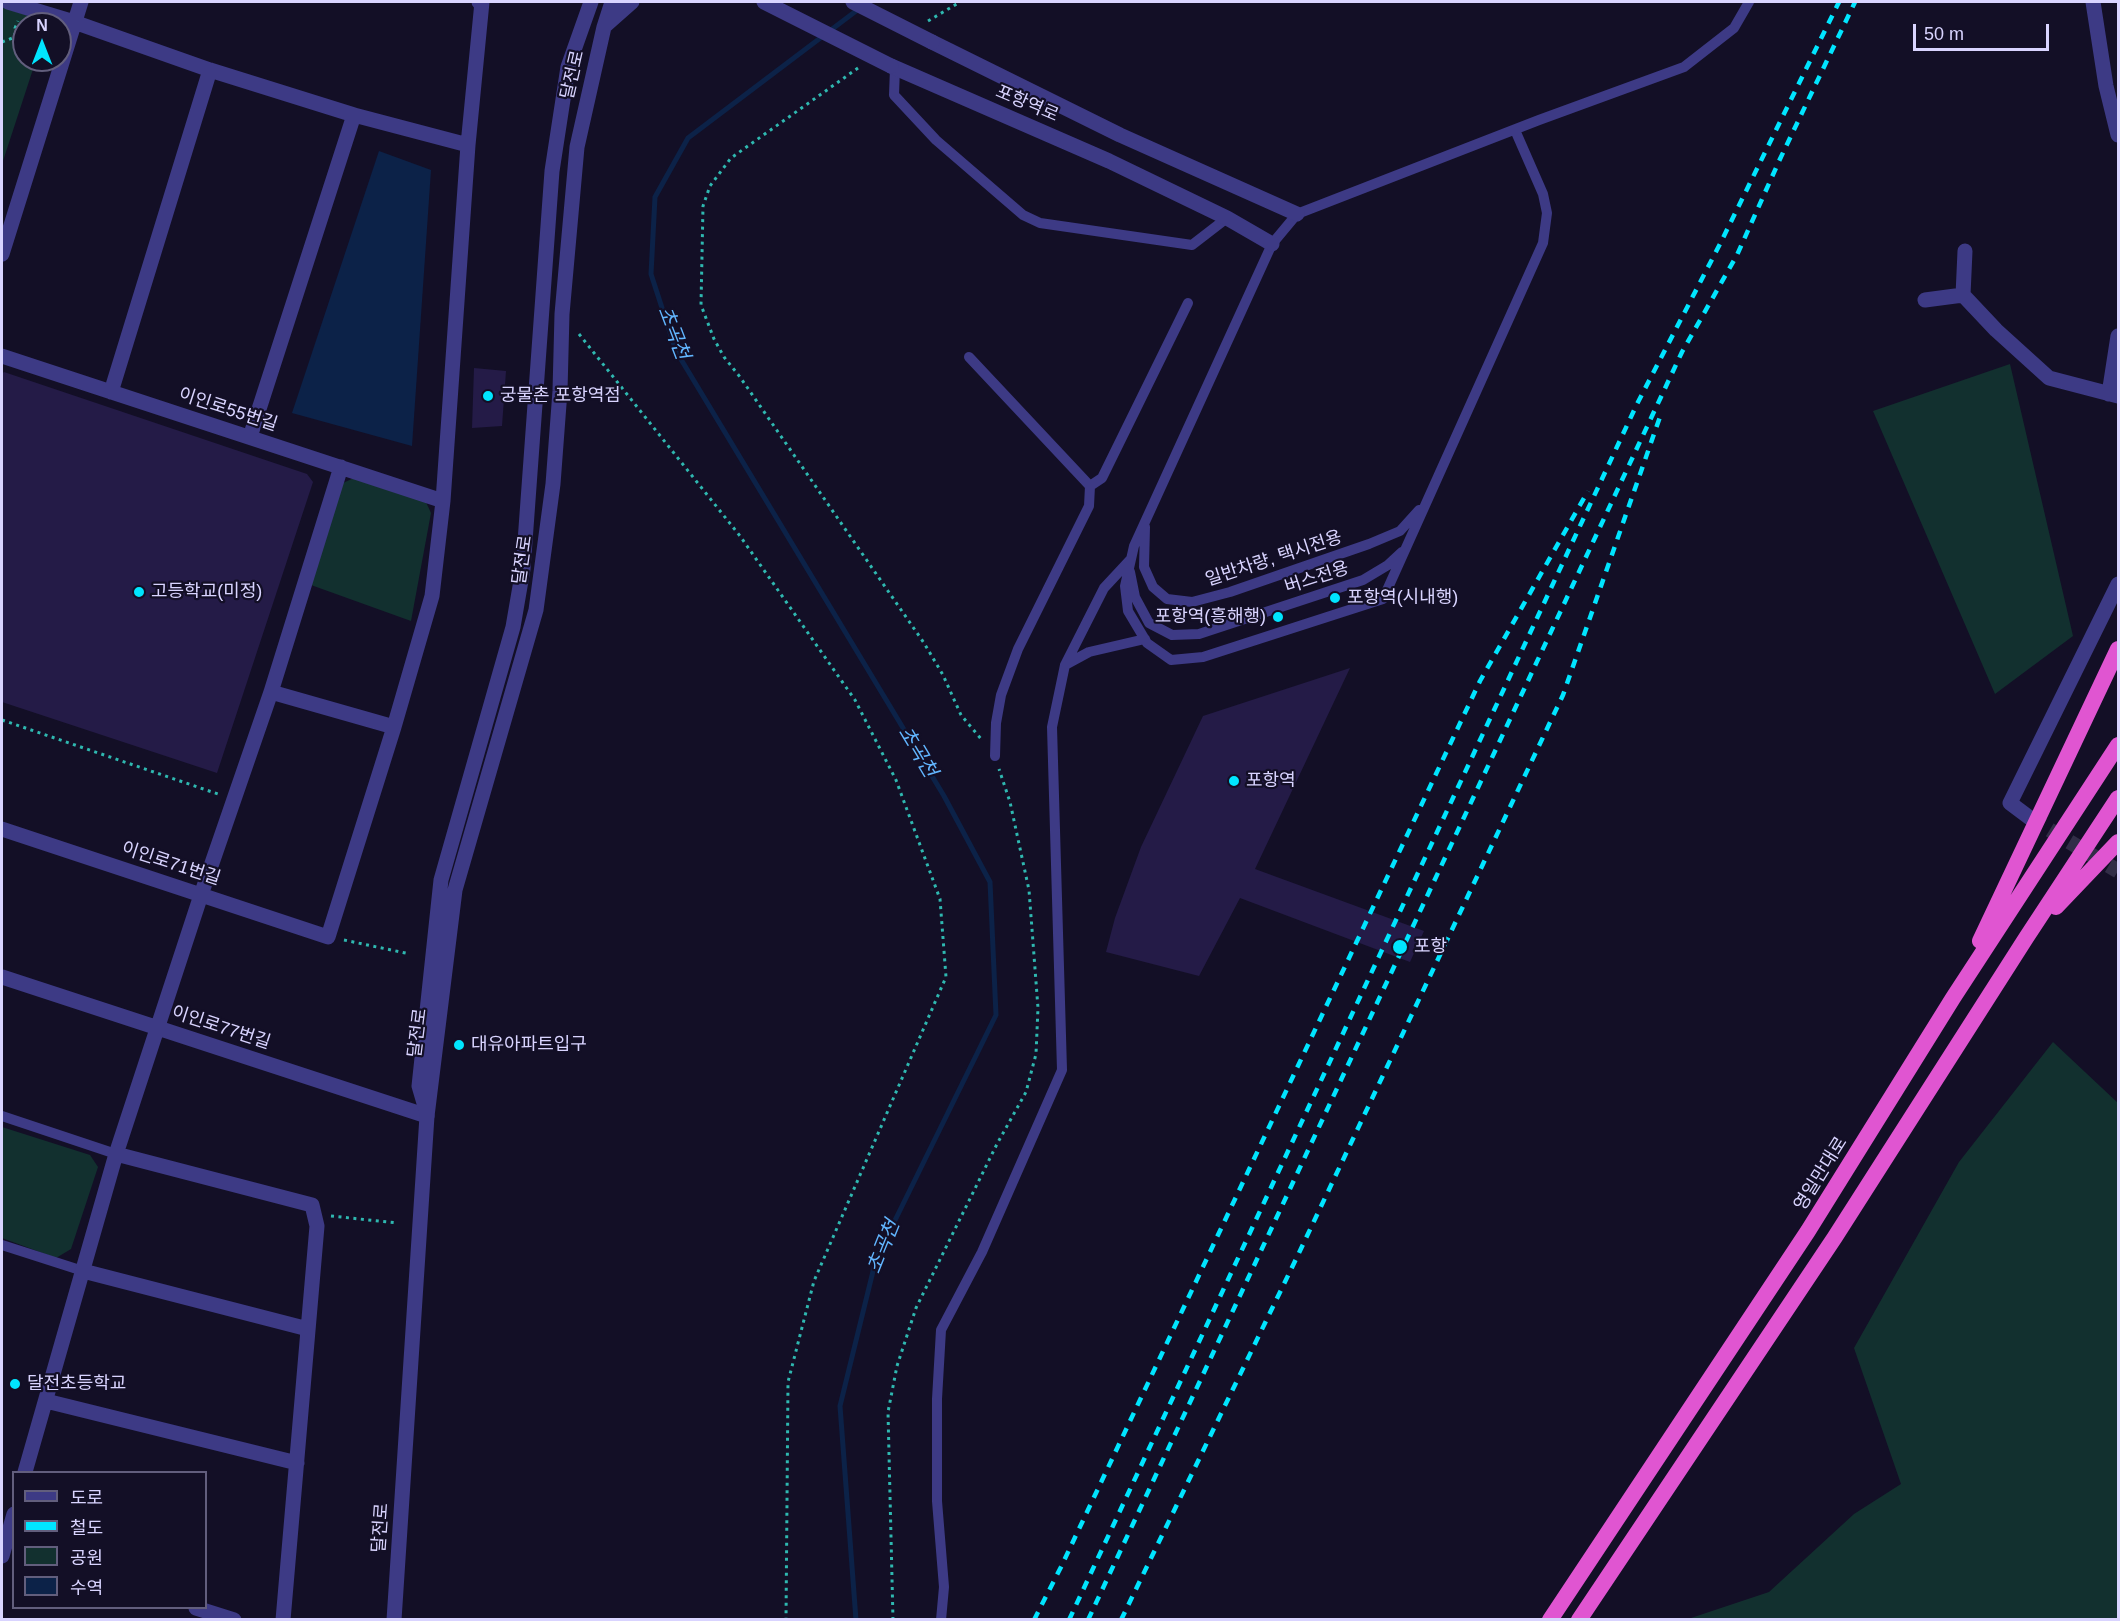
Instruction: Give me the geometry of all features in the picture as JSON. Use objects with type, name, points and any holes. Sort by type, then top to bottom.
[{"type":"highway","points":[[1953,998],[2118,649]]},
{"type":"highway","name":"영일만대로","points":[[1550,1620],[1808,1232],[1953,998],[2118,745]]},
{"type":"highway","points":[[1579,1620],[1835,1237],[2118,798]]},
{"type":"highway","points":[[2026,938],[2118,842]]},
{"type":"street","points":[[8,2],[74,22],[210,70],[354,115],[468,145]]},
{"type":"street","points":[[2,254],[81,2]]},
{"type":"street","points":[[328,937],[394,727],[432,596],[443,501],[468,145],[482,2],[479,2]]},
{"type":"street","name":"달전로","points":[[394,1620],[427,1116],[455,890],[536,610],[554,484],[562,314],[577,147],[604,27],[612,2]]},
{"type":"street","points":[[604,27],[632,2]]},
{"type":"street","name":"포항역로","points":[[764,2],[893,67],[1109,161],[1227,218],[1272,244]]},
{"type":"street","name":"포항역로","points":[[853,2],[1120,135],[1297,214]]},
{"type":"street","points":[[2093,2],[2106,86],[2118,135]]},
{"type":"street","name":"달전로","points":[[427,1116],[419,1086],[441,880],[513,627],[523,569],[552,171],[568,67],[588,6]]},
{"type":"street","points":[[111,392],[210,70]]},
{"type":"street","points":[[250,437],[354,115]]},
{"type":"street","points":[[1965,251],[1963,295],[1996,330],[2049,378],[2114,395],[2118,336]]},
{"type":"street","points":[[1924,300],[1963,295]]},
{"type":"street","name":"이인로55번길","points":[[2,356],[443,501]]},
{"type":"street","points":[[26,1471],[116,1154],[271,692],[341,467]]},
{"type":"street","points":[[2030,818],[2010,803],[2118,584]]},
{"type":"street","points":[[271,692],[394,727]]},
{"type":"street","name":"이인로71번길","points":[[2,829],[328,937]]},
{"type":"street","name":"이인로77번길","points":[[2,977],[427,1116]]},
{"type":"street","points":[[116,1154],[312,1205],[318,1226],[283,1620]]},
{"type":"street","points":[[83,1271],[308,1329]]},
{"type":"street","points":[[46,1401],[297,1463]]},
{"type":"street","points":[[5,1550],[12,1522]]},
{"type":"street","points":[[199,1609],[234,1620]]},
{"type":"lane","points":[[1515,130],[1543,194],[1547,213],[1543,243],[1383,599],[1203,657],[1171,660],[1147,643],[1128,611],[1125,586],[1134,546],[1272,244],[1297,214],[1515,130],[1684,67],[1734,28],[1749,2]]},
{"type":"lane","points":[[893,67],[894,95],[936,140],[1023,215],[1040,223],[1192,245],[1227,218]]},
{"type":"lane","points":[[1090,486],[1101,478],[1188,303]]},
{"type":"lane","points":[[969,357],[1090,486],[1089,506],[1018,649],[1001,695],[996,723],[995,756]]},
{"type":"lane","name":"일반차량, 택시전용","points":[[1145,522],[1144,567],[1153,587],[1167,599],[1192,602],[1240,589],[1400,531],[1425,503]]},
{"type":"lane","name":"버스전용","points":[[1130,564],[1135,597],[1149,623],[1172,635],[1199,634],[1363,580],[1388,565],[1406,549]]},
{"type":"lane","points":[[941,1620],[944,1587],[937,1501],[937,1399],[941,1330],[982,1252],[1062,1070],[1052,727],[1065,665],[1104,588],[1130,564]]},
{"type":"lane","points":[[1065,665],[1089,652],[1145,639]]},
{"type":"lane","points":[[2,1116],[116,1154]]},
{"type":"lane","points":[[2,1245],[83,1271]]},
{"type":"path","points":[[920,27],[960,2]]},
{"type":"path","points":[[25,12],[28,7]]},
{"type":"path","points":[[863,65],[731,158],[710,186],[703,206],[701,305],[714,339],[724,357],[924,644],[943,675],[961,715],[995,756],[1010,802],[1029,890],[1038,1008],[1035,1054],[1026,1092],[997,1144],[916,1308],[897,1366],[888,1413],[893,1620]]},
{"type":"path","points":[[562,314],[740,536],[855,700],[896,780],[940,899],[946,977],[814,1281],[788,1382],[786,1620]]},
{"type":"path","points":[[2,720],[220,795]]},
{"type":"path","points":[[328,937],[410,954]]},
{"type":"path","points":[[315,1214],[398,1223]]},
{"type":"green space","points":[[2,7],[17,12],[12,12],[12,72],[32,72],[2,164]]},
{"type":"green space","points":[[2010,364],[2073,636],[1995,694],[1873,411]]},
{"type":"green space","points":[[356,477],[425,500],[431,513],[411,621],[311,585],[343,483]]},
{"type":"green space","points":[[2053,1042],[2118,1103],[2118,1619],[1688,1619],[1769,1592],[1854,1514],[1901,1484],[1854,1348],[1959,1162]]},
{"type":"green space","points":[[2,1127],[90,1155],[98,1167],[71,1249],[56,1258],[2,1238]]},
{"type":"water","points":[[379,151],[431,170],[412,446],[292,413]]},
{"type":"building","points":[[474,368],[506,371],[502,426],[472,428]]},
{"type":"building","name":"고등학교(미정)","points":[[4,372],[307,474],[313,482],[217,773],[2,702],[2,374]]},
{"type":"building","name":"포항역","points":[[1350,668],[1255,869],[1424,931],[1410,962],[1240,898],[1199,976],[1106,952],[1115,918],[1141,847],[1203,716]]},
{"type":"waterway","name":"초곡천","points":[[856,1620],[840,1406],[876,1259],[996,1015],[990,882],[944,796],[676,351],[651,274],[655,197],[688,138],[860,8]]},
{"type":"tunnel","points":[[2030,818],[2118,871]]},
{"type":"railway","points":[[1069,1620],[1637,404],[1720,244],[1839,2]]},
{"type":"railway","points":[[1088,1620],[1682,352],[1737,255],[1855,2]]},
{"type":"railway","points":[[1121,1620],[1298,1255],[1563,695],[1661,414]]},
{"type":"railway","points":[[1034,1620],[1480,681],[1588,491]]},
{"type":"place","name":"궁물촌 포항역점","points":[[488,396]]},
{"type":"place","name":"고등학교(미정)","points":[[139,592]]},
{"type":"place","name":"포항역(시내행)","points":[[1335,598]]},
{"type":"place","name":"포항역(흥해행)","points":[[1278,617]]},
{"type":"place","name":"포항역","points":[[1234,781]]},
{"type":"place","name":"포항","points":[[1400,947]]},
{"type":"place","name":"대유아파트입구","points":[[459,1045]]},
{"type":"place","name":"달전초등학교","points":[[15,1384]]}]
